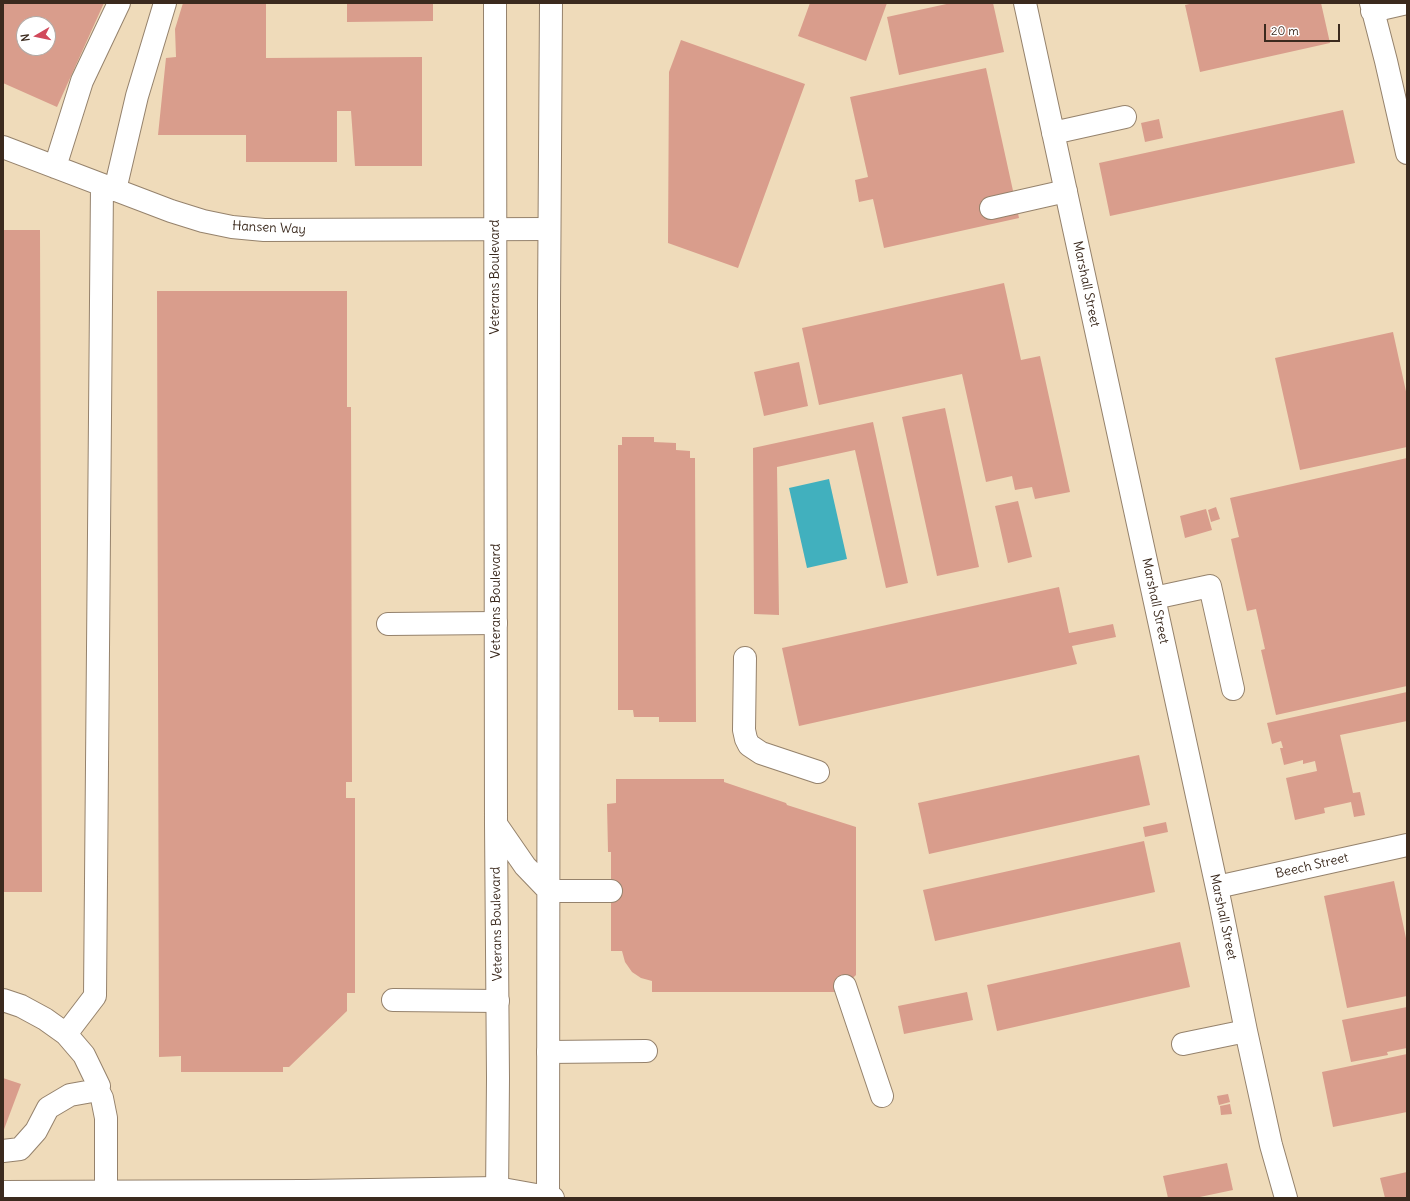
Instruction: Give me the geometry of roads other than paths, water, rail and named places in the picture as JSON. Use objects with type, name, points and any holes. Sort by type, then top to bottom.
[{"type":"street","points":[[55,167],[82,81],[119,3]]},
{"type":"street","points":[[66,1034],[95,996],[108,187],[165,3]]},
{"type":"street","name":"Veterans Boulevard","points":[[495,3],[496,824],[498,1001],[497,1193]]},
{"type":"street","points":[[3,1192],[42,1195],[106,1191],[497,1193],[550,1198],[548,1052],[549,228],[551,3]]},
{"type":"street","name":"Marshall Street","points":[[1025,3],[1231,952],[1246,1031],[1271,1145],[1286,1198]]},
{"type":"street","points":[[1406,139],[1372,7],[1407,3]]},
{"type":"street","points":[[1053,133],[1125,117]]},
{"type":"street","name":"Hansen Way","points":[[3,147],[172,211],[203,221],[232,227],[264,230],[549,228]]},
{"type":"street","points":[[991,208],[1066,191]]},
{"type":"street","points":[[1154,598],[1210,586],[1233,689]]},
{"type":"street","points":[[388,624],[496,623]]},
{"type":"street","points":[[745,658],[744,730],[749,745],[761,753],[818,772]]},
{"type":"street","points":[[496,824],[525,866],[549,891],[611,891]]},
{"type":"street","name":"Beech Street","points":[[1217,887],[1407,845]]},
{"type":"street","points":[[845,986],[882,1096]]},
{"type":"street","points":[[3,1000],[21,1006],[45,1019],[66,1034],[84,1055],[99,1086],[98,1090],[102,1098],[106,1118],[106,1191]]},
{"type":"street","points":[[393,1000],[498,1001]]},
{"type":"street","points":[[1183,1044],[1246,1031]]},
{"type":"street","points":[[548,1052],[646,1052]]},
{"type":"street","points":[[3,1151],[20,1149],[36,1131],[48,1108],[70,1095],[98,1090]]},
{"type":"water","points":[[829,479],[847,559],[807,568],[789,488]]}]
